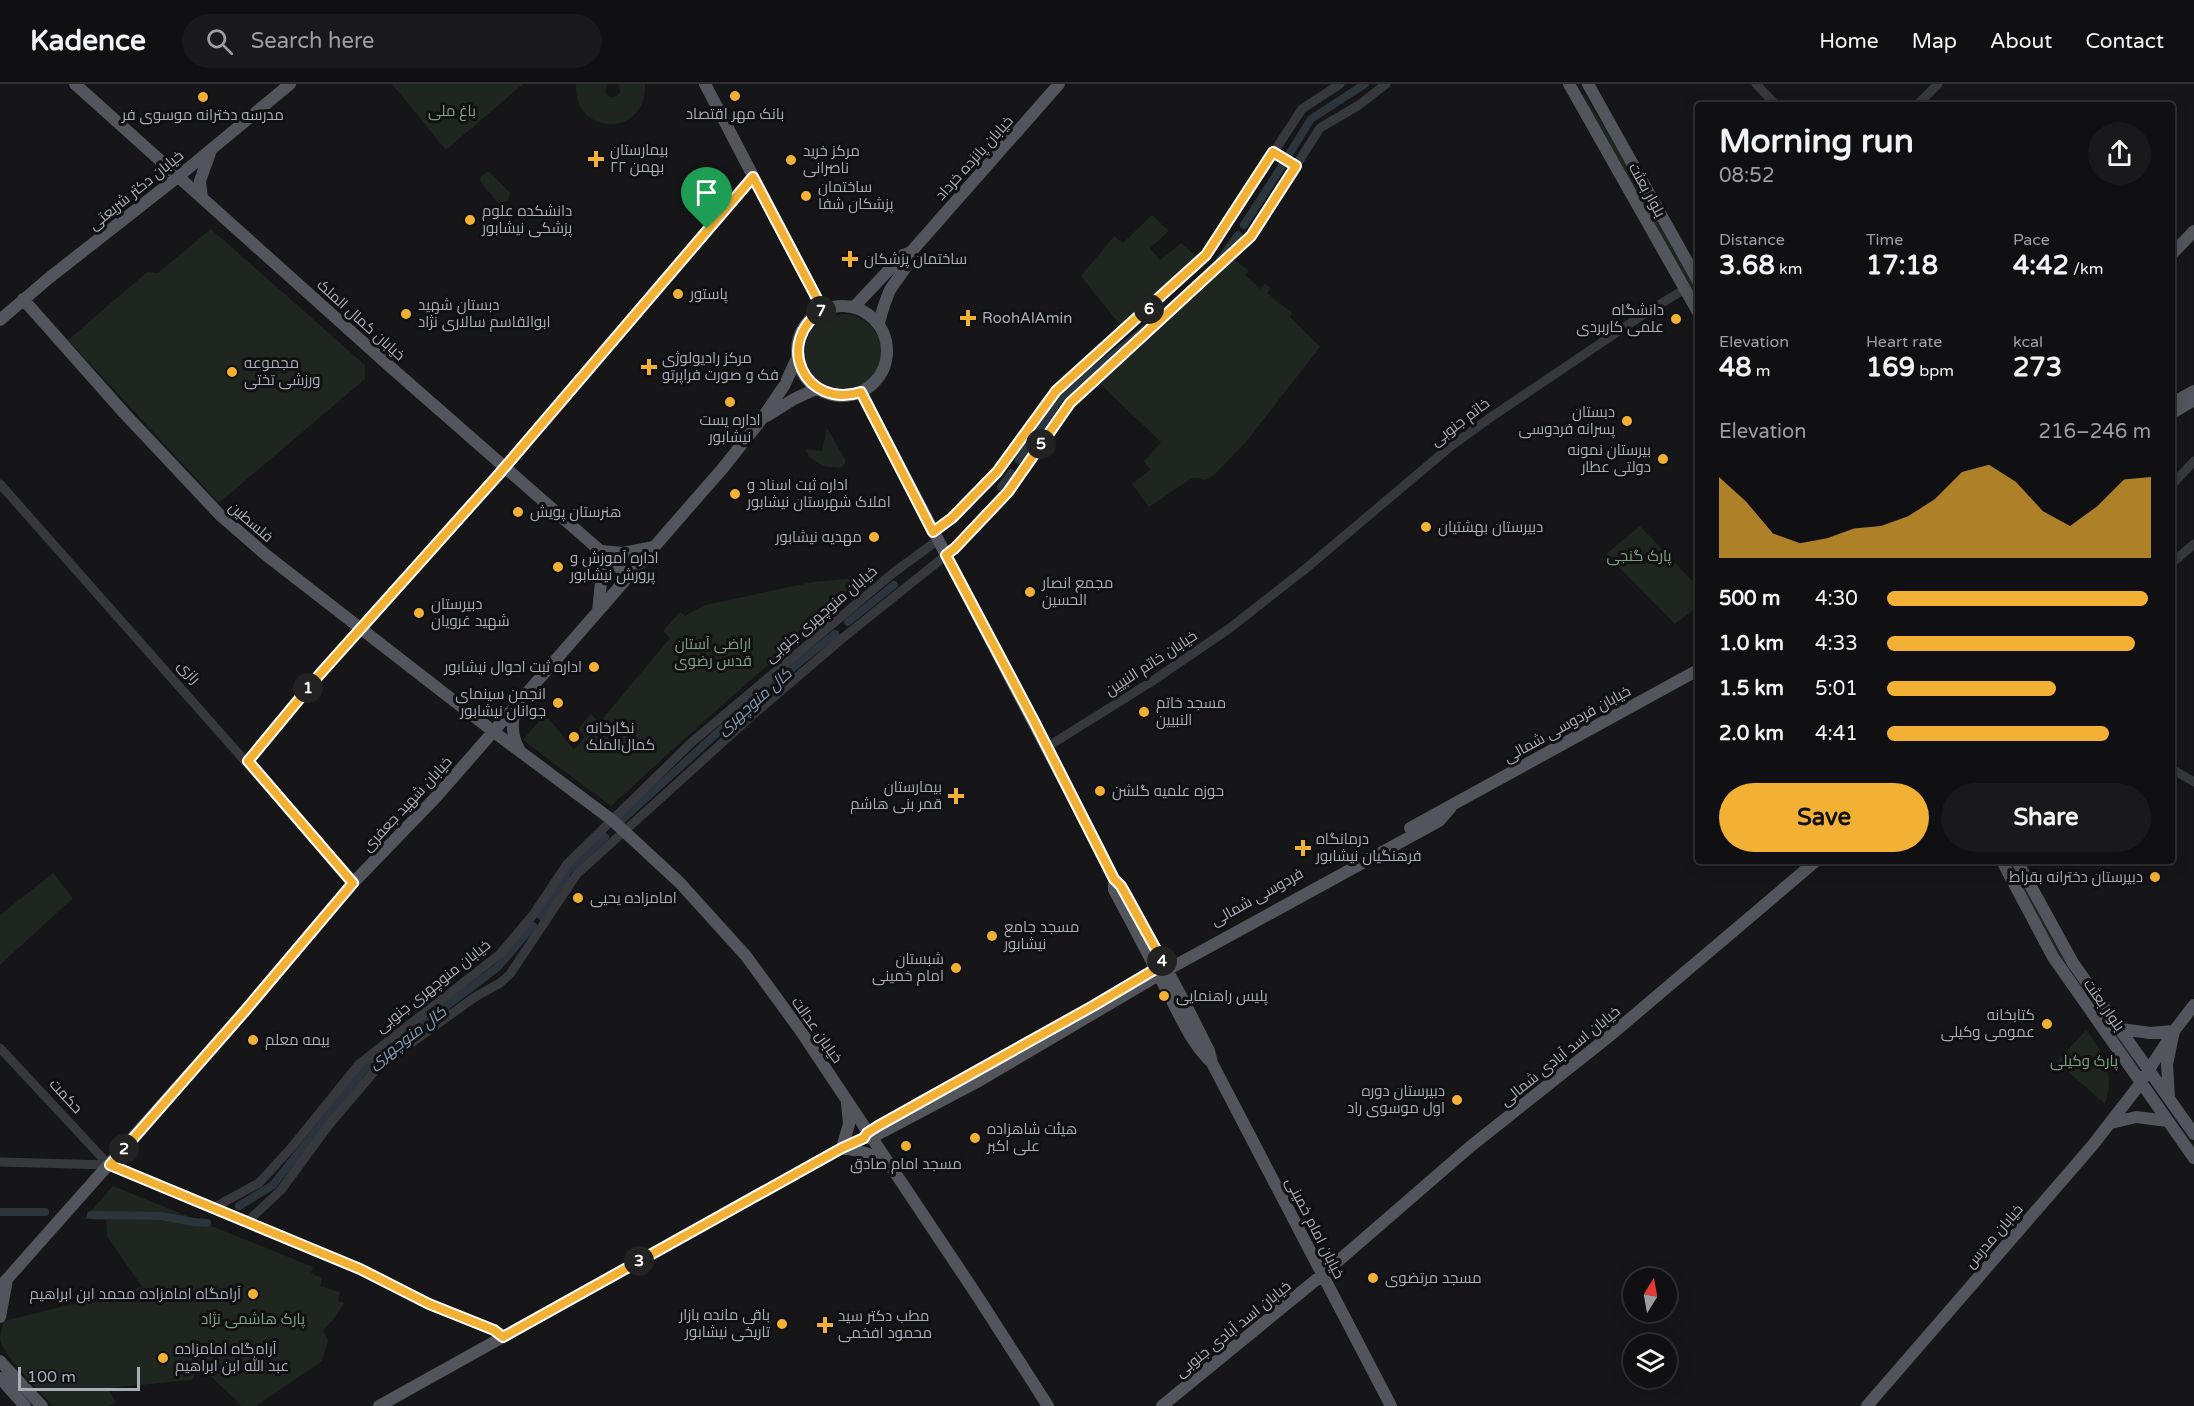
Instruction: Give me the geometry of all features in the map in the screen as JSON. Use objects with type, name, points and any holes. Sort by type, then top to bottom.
[{"type":"main road","name":"خیابان کمال الملک","points":[[75,84],[629,576]]},
{"type":"main road","name":"خیابان دکتر شریعتی","points":[[0,320],[290,84]]},
{"type":"main road","points":[[705,84],[823,310]]},
{"type":"main road","name":"خیابان پانزده خرداد","points":[[855,307],[903,255],[911,252],[1059,84]]},
{"type":"main road","name":"بلوار بعثت","points":[[1588,84],[1695,273]]},
{"type":"main road","name":"بلوار بعثت","points":[[1574,86],[1695,306]]},
{"type":"main road","points":[[202,198],[200,181],[212,148]]},
{"type":"main road","points":[[2175,251],[2194,231]]},
{"type":"main road","name":"خیابان پانزده خرداد","points":[[879,323],[886,300],[910,260],[911,252]]},
{"type":"main road","name":"فلسطین","points":[[23,299],[116,404],[220,515],[266,555],[493,731]]},
{"type":"main road","points":[[844,306],[855,307],[879,323],[886,340],[888,353],[885,366],[871,386],[861,392],[842,396],[832,394],[818,388],[807,378],[801,368],[798,345],[806,324],[823,310],[844,306]]},
{"type":"main road","name":"خیابان شهید جعفری","points":[[4,1283],[244,1012],[353,883],[437,796],[654,547],[761,420],[784,386],[798,356]]},
{"type":"main road","name":"خیابان شهید جعفری","points":[[761,420],[794,399],[818,388]]},
{"type":"main road","points":[[2175,401],[2194,391]]},
{"type":"main road","name":"خیابان امام خمینی","points":[[861,392],[1047,747],[1114,879],[1114,890],[1162,970],[1192,1039],[1212,1064],[1391,1406]]},
{"type":"main road","points":[[2175,411],[2194,400]]},
{"type":"main road","points":[[598,611],[603,563],[601,551],[623,553],[654,547]]},
{"type":"main road","name":"خیابان فردوسی شمالی","points":[[1452,806],[1695,672]]},
{"type":"main road","points":[[515,706],[512,731],[521,752]]},
{"type":"main road","name":"خیابان عدالت","points":[[493,731],[625,831],[680,883],[746,956],[800,1030],[846,1099],[867,1136],[889,1162],[1048,1406]]},
{"type":"main road","name":"فردوسی شمالی","points":[[379,1406],[1162,970],[1439,821],[1452,806]]},
{"type":"main road","name":"خیابان اسد آبادی شمالی","points":[[1322,1275],[1471,1146],[1612,1034],[1812,864]]},
{"type":"main road","name":"بلوار بعثت","points":[[2004,864],[2053,957],[2194,1158]]},
{"type":"main road","name":"بلوار بعثت","points":[[2019,864],[2062,946],[2194,1134]]},
{"type":"main road","points":[[2149,1069],[2174,1030],[2194,1005]]},
{"type":"main road","points":[[2121,1029],[2150,1034],[2174,1030]]},
{"type":"main road","points":[[2169,1099],[2167,1064],[2174,1030]]},
{"type":"main road","name":"خیابان مدرس","points":[[1866,1406],[2111,1122],[2149,1069]]},
{"type":"main road","points":[[846,1099],[849,1124],[842,1148],[866,1153],[889,1162]]},
{"type":"main road","points":[[2111,1122],[2136,1117],[2168,1121]]},
{"type":"main road","name":"خیابان اسد آبادی جنوبی","points":[[1162,1406],[1322,1275]]},
{"type":"main road","points":[[0,1317],[4,1283]]},
{"type":"main road","points":[[0,1348],[5,1387],[25,1406]]},
{"type":"main road","points":[[2,1369],[42,1406]]},
{"type":"street","name":"خیابان منوچهری جنوبی","points":[[211,1209],[259,1183],[291,1148],[359,1064],[500,954],[533,915],[567,864],[692,742],[936,536],[1006,461],[1056,391],[1206,255],[1302,108],[1340,84]]},
{"type":"street","name":"خیابان منوچهری جنوبی","points":[[247,1222],[281,1190],[329,1125],[378,1067],[510,974],[578,874],[714,749],[844,637],[955,548],[1008,492],[1070,403],[1251,236],[1320,128],[1359,105],[1386,84]]},
{"type":"street","points":[[1756,84],[1773,102]]},
{"type":"street","points":[[1920,102],[1938,84]]},
{"type":"street","points":[[1273,152],[1296,166]]},
{"type":"street","points":[[248,761],[320,674],[505,466],[753,177]]},
{"type":"street","name":"خاتم جنوبی","points":[[1267,599],[1451,446],[1647,312],[1686,289]]},
{"type":"street","points":[[1150,308],[1160,321]]},
{"type":"street","points":[[1006,461],[1022,472]]},
{"type":"street","points":[[2175,482],[2194,461]]},
{"type":"street","name":"رازی","points":[[0,484],[248,761],[353,883]]},
{"type":"street","points":[[2175,560],[2194,544]]},
{"type":"street","name":"خیابان خاتم النبیین","points":[[1047,747],[1151,682],[1230,628],[1267,599]]},
{"type":"street","points":[[834,623],[844,637]]},
{"type":"street","points":[[2175,771],[2194,782]]},
{"type":"street","points":[[533,915],[543,927]]},
{"type":"street","name":"حکمت","points":[[0,1048],[110,1165]]},
{"type":"street","points":[[0,1162],[110,1165],[211,1209],[368,1272],[429,1304],[494,1330],[503,1337]]},
{"type":"green space","name":"باغ ملی","points":[[392,84],[523,84],[446,150]]},
{"type":"green space","points":[[576,84],[607,84],[605,92],[612,97],[620,92],[618,84],[645,84],[642,102],[635,114],[623,122],[610,124],[597,122],[586,114],[578,101]]},
{"type":"green space","points":[[1584,94],[1620,153],[1695,287],[1695,295],[1582,95]]},
{"type":"green space","points":[[489,171],[510,193],[509,199],[504,203],[498,203],[480,181],[481,176]]},
{"type":"green space","points":[[1152,215],[1169,231],[1150,248],[1160,260],[1181,243],[1198,258],[1120,325],[1081,276],[1114,236],[1123,243]]},
{"type":"green space","name":"مجموعه ورزشی تختی","points":[[211,229],[365,365],[365,379],[219,503],[68,340],[147,272],[158,273]]},
{"type":"green space","points":[[1234,260],[1249,271],[1245,275],[1260,289],[1265,284],[1271,288],[1267,293],[1292,313],[1290,317],[1320,347],[1245,443],[1214,475],[1205,480],[1192,478],[1149,507],[1132,484],[1150,470],[1144,461],[1161,442],[1100,384]]},
{"type":"green space","points":[[843,314],[858,317],[870,325],[878,337],[881,352],[878,367],[870,379],[858,387],[843,390],[828,387],[816,379],[808,367],[805,352],[808,337],[816,325],[828,317]]},
{"type":"green space","points":[[827,428],[845,459],[845,464],[840,468],[823,466],[809,457],[806,449],[822,451]]},
{"type":"green space","name":"پارک گنجی","points":[[1640,526],[1695,584],[1695,608],[1675,624],[1606,554]]},
{"type":"green space","name":"اراضی آستان قدس رضوی","points":[[869,577],[870,580],[771,663],[611,806],[523,740],[545,714],[574,750],[585,736],[578,729],[591,714],[599,723],[670,638],[663,631],[680,612],[685,616],[705,605],[813,582]]},
{"type":"green space","points":[[2014,867],[2065,962],[2135,1058],[2132,1061],[2062,964],[2011,868]]},
{"type":"green space","points":[[53,873],[73,898],[0,965],[0,915]]},
{"type":"green space","name":"پارک وکیلی","points":[[2086,1030],[2103,1056],[2106,1065],[2109,1084],[2105,1104],[2057,1062]]},
{"type":"green space","name":"پارک هاشمی نژاد","points":[[113,1186],[313,1267],[311,1273],[322,1278],[320,1286],[340,1292],[338,1301],[344,1303],[323,1330],[328,1341],[322,1361],[256,1406],[242,1406],[199,1365],[192,1380],[108,1388],[116,1403],[107,1406],[53,1406],[8,1355],[0,1339],[4,1321],[142,1287],[107,1236],[106,1220],[84,1219]]},
{"type":"waterway","name":"کال منوچهری","points":[[1288,156],[1311,119],[1365,84]]},
{"type":"waterway","name":"کال منوچهری","points":[[1244,225],[1282,166]]},
{"type":"waterway","name":"کال منوچهری","points":[[1220,260],[1238,235]]},
{"type":"waterway","name":"کال منوچهری","points":[[1019,460],[1061,397],[1146,328]]},
{"type":"waterway","name":"کال منوچهری","points":[[1001,487],[1011,473]]},
{"type":"waterway","name":"کال منوچهری","points":[[848,622],[894,585]]},
{"type":"waterway","name":"کال منوچهری","points":[[623,819],[762,692],[835,634]]},
{"type":"waterway","name":"کال منوچهری","points":[[541,916],[568,871],[605,837]]},
{"type":"waterway","name":"کال منوچهری","points":[[239,1206],[273,1185],[367,1066],[498,967],[533,926]]},
{"type":"waterway","points":[[0,1212],[45,1212]]},
{"type":"waterway","points":[[91,1215],[161,1216],[207,1223]]},
{"type":"place","name":"بانک مهر اقتصاد","points":[[735,96]]},
{"type":"place","name":"مدرسه دخترانه موسوی فر","points":[[203,97]]},
{"type":"place","name":"بیمارستان ۲۲ بهمن","points":[[596,159]]},
{"type":"place","name":"مرکز خرید ناصرانی","points":[[791,160]]},
{"type":"place","name":"ساختمان پزشکان شفا","points":[[806,196]]},
{"type":"place","name":"دانشکده علوم پزشکی نیشابور","points":[[470,220]]},
{"type":"place","name":"ساختمان پزشکان","points":[[850,259]]},
{"type":"place","name":"پاستور","points":[[678,294]]},
{"type":"place","name":"دبستان شهید ابوالقاسم سالاری نژاد","points":[[406,314]]},
{"type":"place","name":"RoohAlAmin","points":[[968,318]]},
{"type":"place","name":"دانشگاه علمی کاربردی","points":[[1676,319]]},
{"type":"place","name":"مرکز رادیولوژی فک و صورت فراپرتو","points":[[649,367]]},
{"type":"place","name":"مجموعه ورزشی تختی","points":[[232,372]]},
{"type":"place","name":"اداره پست نیشابور","points":[[730,402]]},
{"type":"place","name":"دبستان پسرانه فردوسی","points":[[1627,421]]},
{"type":"place","name":"بیرستان نمونه دولتی عطار","points":[[1663,459]]},
{"type":"place","name":"اداره ثبت اسناد و املاک شهرستان نیشابور","points":[[735,494]]},
{"type":"place","name":"هنرستان پویش","points":[[518,512]]},
{"type":"place","name":"دبیرستان بهشتیان","points":[[1426,527]]},
{"type":"place","name":"مهدیه نیشابور","points":[[874,537]]},
{"type":"place","name":"اداره آموزش و پرورش نیشابور","points":[[558,567]]},
{"type":"place","name":"مجمع انصار الحسین","points":[[1030,592]]},
{"type":"place","name":"دبیرستان شهید غرویان","points":[[419,613]]},
{"type":"place","name":"اداره ثبت احوال نیشابور","points":[[594,667]]},
{"type":"place","name":"انجمن سینمای جوانان نیشابور","points":[[558,703]]},
{"type":"place","name":"مسجد خاتم النبیین","points":[[1144,712]]},
{"type":"place","name":"نگارخانه کمال‌الملک","points":[[574,737]]},
{"type":"place","name":"حوزه علمیه گلشن","points":[[1100,791]]},
{"type":"place","name":"بیمارستان قمر بنی هاشم","points":[[956,796]]},
{"type":"place","name":"درمانگاه فرهنگیان نیشابور","points":[[1303,848]]},
{"type":"place","name":"دبیرستان دخترانه بقراط","points":[[2155,877]]},
{"type":"place","name":"امامزاده یحیی","points":[[578,898]]},
{"type":"place","name":"مسجد جامع نیشابور","points":[[992,936]]},
{"type":"place","name":"شبستان امام خمینی","points":[[956,968]]},
{"type":"place","name":"پلیس راهنمایی","points":[[1164,996]]},
{"type":"place","name":"کتابخانه عمومی وکیلی","points":[[2047,1024]]},
{"type":"place","name":"بیمه معلم","points":[[253,1040]]},
{"type":"place","name":"دبیرستان دوره اول موسوی راد","points":[[1457,1100]]},
{"type":"place","name":"هیئت شاهزاده علی اکبر","points":[[975,1138]]},
{"type":"place","name":"مسجد امام صادق","points":[[906,1146]]},
{"type":"place","name":"مسجد مرتضوی","points":[[1373,1278]]},
{"type":"place","name":"آرامگاه امامزاده محمد ابن ابراهیم","points":[[253,1294]]},
{"type":"place","name":"باقی مانده بازار تاریخی نیشابور","points":[[782,1324]]},
{"type":"place","name":"مطب دکتر سید محمود افخمی","points":[[825,1325]]},
{"type":"place","name":"آرامگاه امامزاده عبد الله ابن ابراهیم","points":[[163,1358]]},
{"type":"route","points":[[1273,152],[1296,166],[1251,236],[1070,403],[1008,492],[946,555],[1114,879],[1121,886],[1164,964],[878,1126],[867,1133],[864,1138],[842,1148],[503,1337],[494,1330],[429,1304],[360,1269],[211,1209],[110,1165],[353,883],[248,761],[320,674],[499,474],[707,229],[753,177],[823,310],[813,316],[800,334],[798,356],[801,368],[807,378],[824,392],[842,396],[861,392],[933,532],[952,518],[997,472],[1056,391],[1206,255],[1273,152]]}]
